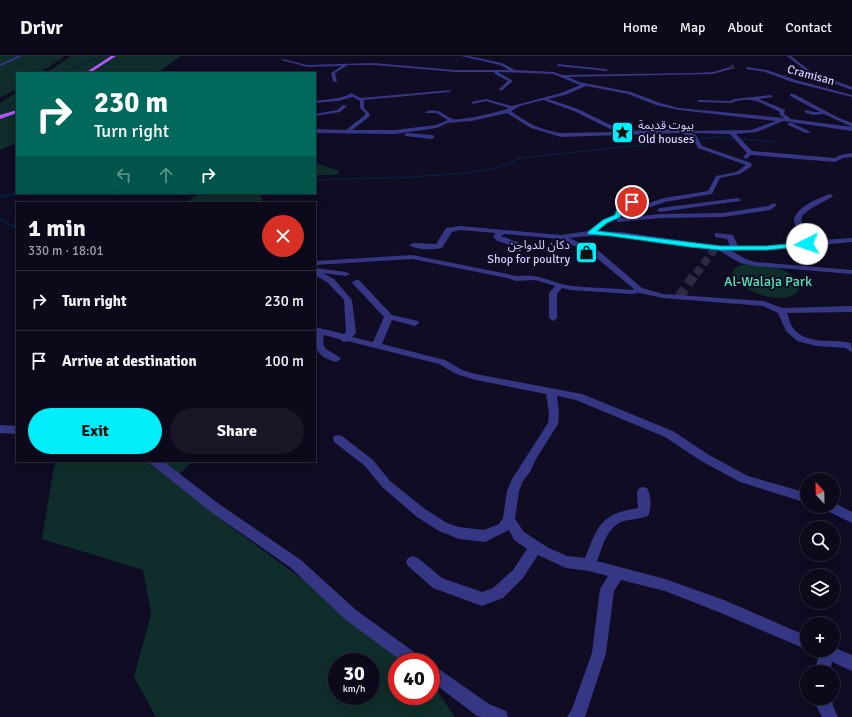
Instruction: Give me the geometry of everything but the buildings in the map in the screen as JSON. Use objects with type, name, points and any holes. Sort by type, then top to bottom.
[{"type":"main road","points":[[89,72],[114,56]]},
{"type":"main road","points":[[0,117],[16,111]]},
{"type":"street","points":[[2,65],[21,56]]},
{"type":"street","points":[[463,56],[492,62],[508,67],[514,71]]},
{"type":"street","points":[[789,56],[812,74],[852,89]]},
{"type":"street","points":[[341,57],[353,64]]},
{"type":"street","points":[[484,61],[499,57]]},
{"type":"street","points":[[283,60],[303,66],[374,64],[461,71],[554,73],[582,85],[629,93],[658,104],[679,109],[786,120],[852,129]]},
{"type":"street","points":[[365,62],[374,64]]},
{"type":"street","points":[[476,64],[492,62]]},
{"type":"street","points":[[335,81],[333,73],[346,64]]},
{"type":"street","points":[[408,64],[444,73]]},
{"type":"street","points":[[2,65],[11,66]]},
{"type":"street","points":[[558,65],[617,72],[654,70],[699,74]]},
{"type":"street","name":"Cramisan","points":[[745,66],[766,71],[794,82],[852,96]]},
{"type":"street","points":[[436,67],[455,67],[461,71]]},
{"type":"street","points":[[416,68],[422,71]]},
{"type":"street","points":[[658,79],[721,71],[730,68]]},
{"type":"street","points":[[491,71],[511,81],[501,90]]},
{"type":"street","points":[[617,76],[648,74],[699,74]]},
{"type":"street","points":[[559,76],[643,77],[638,78]]},
{"type":"street","points":[[575,95],[582,85]]},
{"type":"street","points":[[316,132],[395,132],[437,126],[446,122],[472,119],[511,109],[529,100],[544,99],[563,94],[582,85]]},
{"type":"street","points":[[316,102],[338,100],[352,94],[362,99],[398,94],[415,94],[449,90]]},
{"type":"street","points":[[698,111],[699,101],[702,94]]},
{"type":"street","points":[[792,95],[852,125]]},
{"type":"street","points":[[699,101],[731,102],[734,100],[770,96]]},
{"type":"street","points":[[754,98],[780,109],[783,111],[781,114],[786,120],[808,132]]},
{"type":"street","points":[[346,132],[366,116],[367,113],[361,106],[362,99]]},
{"type":"street","points":[[544,99],[576,110],[623,133]]},
{"type":"street","points":[[473,103],[486,100],[511,109],[529,126],[544,132],[571,136],[623,133],[752,132],[763,130],[773,123],[786,120]]},
{"type":"street","points":[[316,115],[338,111],[345,106]]},
{"type":"street","points":[[427,112],[437,111],[454,121]]},
{"type":"street","points":[[806,111],[813,114],[826,113]]},
{"type":"street","points":[[395,132],[414,136],[432,137]]},
{"type":"street","points":[[686,132],[694,136],[700,147],[742,161],[749,166],[738,173],[718,177]]},
{"type":"street","points":[[731,132],[750,153],[835,160],[842,156],[852,156]]},
{"type":"street","points":[[742,161],[750,153]]},
{"type":"street","points":[[718,177],[747,177]]},
{"type":"street","points":[[590,233],[605,221],[664,200],[710,193],[718,177]]},
{"type":"street","points":[[820,243],[799,225],[797,218],[800,212],[830,196]]},
{"type":"street","points":[[617,216],[738,200]]},
{"type":"street","points":[[617,216],[620,207],[632,202]]},
{"type":"street","points":[[605,221],[661,216],[723,215],[770,208],[774,206]]},
{"type":"street","points":[[412,245],[434,247],[440,246],[449,230],[460,228],[561,237],[590,233],[611,234],[720,248],[767,248],[852,240]]},
{"type":"street","points":[[502,232],[497,236],[500,239],[517,245]]},
{"type":"street","points":[[718,235],[730,237],[735,248]]},
{"type":"street","points":[[561,237],[596,253],[639,290]]},
{"type":"street","points":[[720,248],[742,261],[754,264],[852,272]]},
{"type":"street","points":[[316,263],[412,257],[503,274],[516,279],[530,277],[536,278],[560,286],[624,292],[639,290],[664,296],[764,304],[781,311],[852,309]]},
{"type":"street","points":[[316,271],[346,274]]},
{"type":"street","points":[[316,272],[331,281],[348,300],[351,333],[344,339]]},
{"type":"street","points":[[356,282],[389,317],[415,323]]},
{"type":"street","points":[[553,318],[552,293],[560,286]]},
{"type":"street","points":[[781,311],[789,329],[800,338],[813,343],[848,345],[852,349]]},
{"type":"street","points":[[376,346],[389,317]]},
{"type":"street","points":[[336,359],[324,353],[318,347],[318,331],[344,339],[442,362],[459,372],[476,377],[578,397],[639,420],[669,434],[705,458],[744,479],[800,496]]},
{"type":"street","points":[[338,439],[369,463],[386,484],[420,513],[443,528],[485,536],[503,528],[509,520],[513,491],[518,479],[526,469],[552,424],[554,413],[551,391]]},
{"type":"street","points":[[0,429],[16,430]]},
{"type":"street","points":[[156,462],[215,508],[296,564],[351,615],[404,653]]},
{"type":"street","points":[[589,565],[601,537],[611,522],[631,514],[644,512],[643,492]]},
{"type":"street","points":[[840,512],[852,518]]},
{"type":"street","points":[[509,520],[519,536],[536,547],[566,562],[589,565],[665,585],[724,607],[800,640]]},
{"type":"street","points":[[413,562],[438,583],[482,599],[498,593],[518,574],[536,547]]},
{"type":"street","points":[[575,717],[578,714],[599,652],[607,589],[618,572]]},
{"type":"street","points":[[838,657],[852,663]]},
{"type":"street","points":[[440,679],[483,710],[500,717]]},
{"type":"street","points":[[825,705],[830,717]]},
{"type":"green space","points":[[0,56],[65,56],[41,72],[16,72],[16,90],[0,98]]},
{"type":"green space","points":[[71,56],[181,56],[159,72],[47,72]]},
{"type":"green space","points":[[16,93],[16,143],[0,150],[0,103]]},
{"type":"green space","points":[[316,163],[340,171],[336,175],[316,175]]},
{"type":"green space","points":[[198,194],[260,194],[263,202],[186,202]]},
{"type":"green space","name":"Al-Walaja Park","points":[[752,263],[785,271],[797,281],[799,290],[792,296],[776,298],[756,293],[746,288],[733,276],[733,271],[739,266]]},
{"type":"green space","points":[[55,462],[192,462],[177,476],[215,515],[403,653],[388,653],[388,705],[440,705],[440,695],[455,717],[156,717],[134,677],[151,614],[143,570],[42,539]]},
{"type":"waterway","points":[[68,72],[100,56]]},
{"type":"waterway","points":[[140,72],[158,72]]},
{"type":"waterway","points":[[0,109],[16,101]]},
{"type":"waterway","points":[[316,180],[411,177],[467,173],[500,167],[520,158],[719,137],[777,142]]},
{"type":"waterway","points":[[0,197],[16,194]]},
{"type":"waterway","points":[[0,219],[16,227]]},
{"type":"tunnel","points":[[730,68],[735,66]]},
{"type":"tunnel","points":[[696,274],[716,247]]},
{"type":"tunnel","points":[[679,297],[696,273]]},
{"type":"place","name":"بيوت قديمة Old houses","points":[[623,132]]},
{"type":"place","name":"دكان للدواجن Shop for poultry","points":[[586,252]]},
{"type":"route","points":[[632,202],[620,207],[618,216],[605,221],[590,233],[638,237],[720,248],[767,248],[794,244],[807,244]]}]
